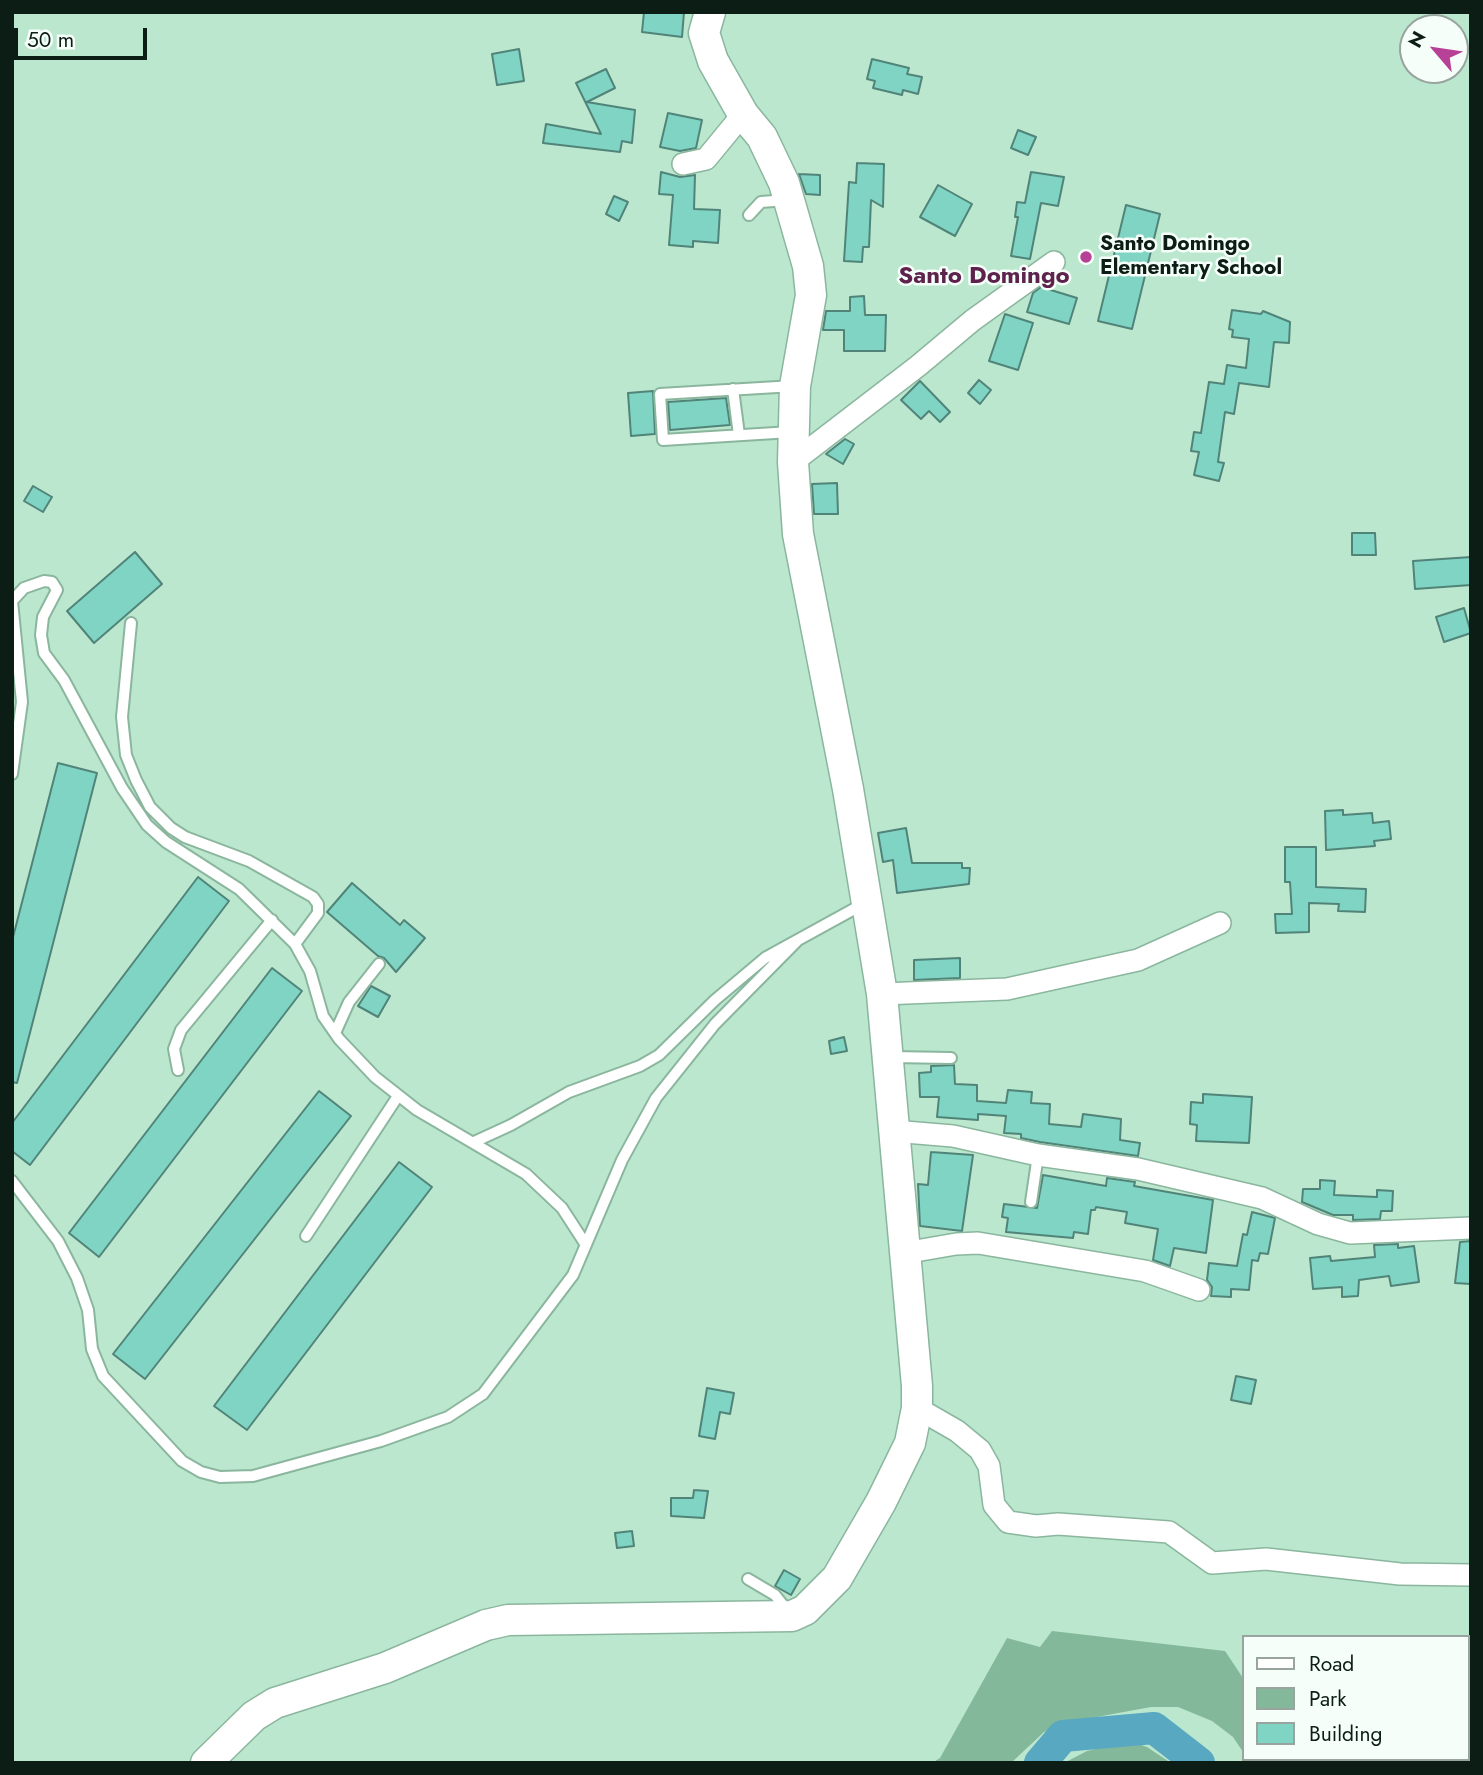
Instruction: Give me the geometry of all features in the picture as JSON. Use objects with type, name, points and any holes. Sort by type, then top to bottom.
[{"type":"street","points":[[206,1763],[254,1716],[275,1703],[385,1668],[486,1625],[508,1620],[783,1616],[805,1610],[837,1577],[881,1502],[911,1443],[917,1408],[882,994],[798,534],[793,462],[795,386],[811,295],[808,266],[784,183],[762,136],[743,114],[713,61],[704,33],[710,12]]},
{"type":"street","points":[[683,164],[706,159],[743,114]]},
{"type":"street","points":[[793,462],[918,366],[972,320],[1054,262]]},
{"type":"street","points":[[882,994],[1007,989],[1138,960],[1220,923]]},
{"type":"street","points":[[893,1131],[953,1136],[1038,1155],[1138,1169],[1262,1198],[1318,1224],[1350,1233],[1471,1228]]},
{"type":"street","points":[[904,1252],[978,1243],[1145,1271],[1199,1290]]},
{"type":"street","points":[[917,1408],[957,1431],[980,1450],[989,1466],[994,1505],[1009,1522],[1036,1526],[1058,1524],[1169,1532],[1212,1563],[1266,1559],[1400,1574],[1471,1575]]},
{"type":"lane","points":[[749,215],[761,202],[787,200]]},
{"type":"lane","points":[[794,432],[663,440],[660,394],[795,386]]},
{"type":"lane","points":[[733,389],[739,435]]},
{"type":"lane","points":[[12,774],[22,702],[12,601],[24,588],[44,581],[52,582],[57,590],[43,617],[41,635],[44,653],[64,680],[122,788],[148,825],[166,842],[239,889],[295,944],[310,971],[323,1016],[375,1077],[398,1096],[526,1174],[562,1208],[586,1245]]},
{"type":"lane","points":[[131,623],[122,717],[126,755],[136,780],[150,807],[171,828],[185,837],[249,861],[313,897],[318,904],[318,913],[295,944]]},
{"type":"lane","points":[[473,1143],[569,1092],[640,1066],[659,1055],[715,1000],[765,958],[867,902]]},
{"type":"lane","points":[[178,1070],[174,1049],[181,1030],[272,920]]},
{"type":"lane","points":[[12,1181],[58,1241],[77,1278],[88,1310],[92,1349],[103,1376],[182,1461],[201,1472],[220,1477],[253,1476],[381,1441],[448,1417],[466,1407],[483,1394],[498,1376],[573,1275],[622,1160],[656,1098],[715,1024],[797,941]]},
{"type":"lane","points":[[335,1033],[349,1002],[379,964]]},
{"type":"lane","points":[[888,1057],[951,1058]]},
{"type":"lane","points":[[306,1237],[398,1096]]},
{"type":"lane","points":[[1031,1202],[1038,1155]]},
{"type":"lane","points":[[748,1579],[780,1600],[783,1616]]},
{"type":"green space","points":[[1052,1631],[1225,1651],[1242,1676],[1242,1750],[1233,1737],[1212,1721],[1178,1707],[1151,1707],[1091,1718],[1044,1732],[1011,1763],[932,1763],[940,1758],[1007,1638],[1040,1647]]},
{"type":"green space","points":[[1469,1732],[1471,1763],[1396,1763],[1469,1761]]},
{"type":"green space","points":[[1130,1741],[1147,1747],[1171,1763],[1064,1763],[1087,1751]]},
{"type":"building","points":[[644,12],[684,12],[682,37],[642,32]]},
{"type":"building","points":[[519,49],[524,81],[497,85],[492,54]]},
{"type":"building","points":[[872,59],[909,68],[907,74],[922,77],[918,94],[903,90],[902,95],[873,88],[875,81],[867,79]]},
{"type":"building","points":[[606,69],[615,88],[587,102],[635,110],[632,143],[622,141],[620,152],[543,143],[546,124],[601,134],[576,83]]},
{"type":"building","points":[[668,113],[702,120],[696,148],[680,151],[660,147]]},
{"type":"building","points":[[1018,130],[1036,137],[1028,155],[1011,148]]},
{"type":"building","points":[[857,163],[884,164],[883,207],[871,200],[869,247],[863,247],[862,262],[844,261],[849,182],[856,183]]},
{"type":"building","points":[[661,172],[680,177],[695,175],[694,209],[720,210],[718,243],[693,241],[693,247],[669,245],[673,195],[659,194]]},
{"type":"building","points":[[1031,172],[1064,177],[1058,206],[1041,203],[1030,259],[1011,256],[1018,217],[1015,217],[1017,202],[1025,203]]},
{"type":"building","points":[[799,174],[820,175],[820,195],[806,194]]},
{"type":"building","points":[[938,185],[972,204],[955,236],[920,217]]},
{"type":"building","points":[[614,196],[628,202],[619,221],[606,214]]},
{"type":"building","points":[[1126,205],[1160,214],[1132,329],[1098,321]]},
{"type":"building","points":[[1041,287],[1077,298],[1069,324],[1027,312],[1033,293]]},
{"type":"building","points":[[864,296],[865,315],[886,315],[885,351],[844,351],[844,330],[823,330],[826,311],[850,311],[850,297]]},
{"type":"building","points":[[1232,310],[1261,314],[1263,311],[1290,322],[1289,343],[1274,342],[1269,387],[1239,383],[1234,414],[1225,412],[1218,462],[1224,463],[1219,481],[1194,475],[1199,452],[1191,451],[1194,432],[1201,433],[1209,382],[1224,384],[1227,365],[1246,368],[1249,339],[1232,337],[1233,330],[1229,329]]},
{"type":"building","points":[[1005,314],[1033,323],[1018,370],[989,361]]},
{"type":"building","points":[[979,380],[991,390],[980,404],[968,393]]},
{"type":"building","points":[[920,381],[950,412],[940,422],[929,411],[921,419],[901,400]]},
{"type":"building","points":[[653,391],[655,434],[631,436],[628,393]]},
{"type":"building","points":[[726,398],[730,425],[670,430],[668,402]]},
{"type":"building","points":[[845,439],[854,444],[843,464],[826,454]]},
{"type":"building","points":[[837,483],[838,514],[814,514],[812,484]]},
{"type":"building","points":[[33,486],[52,497],[43,512],[24,501]]},
{"type":"building","points":[[1352,533],[1375,533],[1376,555],[1352,555]]},
{"type":"building","points":[[135,552],[162,584],[94,643],[67,611]]},
{"type":"building","points":[[1471,557],[1471,585],[1415,589],[1413,561]]},
{"type":"building","points":[[1464,608],[1471,633],[1444,642],[1436,617]]},
{"type":"building","points":[[58,763],[97,773],[17,1083],[12,1082],[12,941]]},
{"type":"building","points":[[1343,810],[1343,815],[1372,813],[1373,823],[1389,821],[1391,839],[1374,841],[1375,846],[1326,850],[1325,811]]},
{"type":"building","points":[[906,828],[912,863],[962,863],[962,868],[970,868],[969,884],[897,893],[893,860],[883,862],[878,833]]},
{"type":"building","points":[[1285,847],[1316,847],[1316,887],[1366,889],[1365,912],[1338,911],[1339,904],[1309,903],[1309,932],[1276,933],[1275,914],[1292,914],[1290,882],[1285,882]]},
{"type":"building","points":[[198,877],[229,901],[30,1165],[12,1151],[12,1123]]},
{"type":"building","points":[[352,883],[400,925],[404,920],[425,938],[396,972],[384,958],[378,956],[327,912]]},
{"type":"building","points":[[960,958],[960,978],[914,980],[914,960]]},
{"type":"building","points":[[272,968],[302,991],[99,1257],[69,1233]]},
{"type":"building","points":[[371,986],[390,996],[378,1017],[358,1006]]},
{"type":"building","points":[[844,1037],[847,1051],[831,1054],[829,1041]]},
{"type":"building","points":[[954,1065],[955,1084],[977,1085],[977,1101],[1006,1103],[1008,1090],[1032,1092],[1031,1103],[1050,1104],[1049,1124],[1081,1127],[1083,1114],[1121,1119],[1120,1140],[1140,1143],[1138,1156],[1040,1142],[1021,1138],[1021,1134],[1004,1133],[1006,1116],[978,1114],[978,1120],[937,1117],[939,1097],[920,1097],[919,1073],[931,1072],[931,1066]]},
{"type":"building","points":[[319,1091],[351,1116],[145,1379],[113,1354]]},
{"type":"building","points":[[1203,1094],[1252,1097],[1249,1143],[1196,1141],[1197,1125],[1190,1124],[1191,1102],[1203,1103]]},
{"type":"building","points":[[931,1152],[973,1155],[962,1231],[920,1226],[918,1184],[928,1185]]},
{"type":"building","points":[[399,1162],[432,1187],[247,1430],[214,1406]]},
{"type":"building","points":[[1043,1175],[1106,1186],[1107,1178],[1135,1182],[1134,1186],[1213,1200],[1206,1253],[1174,1248],[1170,1266],[1153,1260],[1158,1229],[1125,1223],[1127,1212],[1096,1207],[1091,1210],[1088,1234],[1074,1232],[1073,1238],[1006,1232],[1008,1218],[1002,1217],[1004,1204],[1037,1208]]},
{"type":"building","points":[[1320,1180],[1335,1181],[1334,1195],[1377,1197],[1377,1190],[1393,1191],[1392,1211],[1381,1211],[1380,1219],[1353,1220],[1353,1215],[1333,1215],[1302,1202],[1303,1189],[1320,1189]]},
{"type":"building","points":[[1252,1212],[1275,1218],[1268,1254],[1260,1253],[1258,1261],[1252,1260],[1249,1290],[1231,1289],[1231,1297],[1211,1296],[1212,1287],[1207,1280],[1209,1263],[1237,1266],[1243,1234],[1247,1235]]},
{"type":"building","points":[[1471,1241],[1471,1284],[1455,1283],[1460,1242]]},
{"type":"building","points":[[1398,1244],[1398,1248],[1414,1246],[1419,1282],[1391,1286],[1389,1276],[1359,1280],[1358,1296],[1342,1297],[1342,1287],[1313,1289],[1310,1258],[1330,1256],[1331,1261],[1375,1257],[1374,1245]]},
{"type":"building","points":[[1236,1376],[1256,1380],[1251,1404],[1231,1400]]},
{"type":"building","points":[[707,1388],[734,1393],[730,1414],[720,1412],[715,1439],[699,1436]]},
{"type":"building","points":[[694,1490],[708,1491],[704,1518],[671,1516],[671,1498],[693,1498]]},
{"type":"building","points":[[632,1531],[634,1546],[617,1548],[615,1533]]},
{"type":"building","points":[[784,1570],[800,1579],[791,1595],[775,1586]]},
{"type":"waterway","points":[[1040,1763],[1063,1736],[1154,1728],[1199,1763]]},
{"type":"place","name":"Santo Domingo Elementary School","points":[[1086,257]]},
{"type":"district","name":"Santo Domingo","points":[[984,277]]}]
